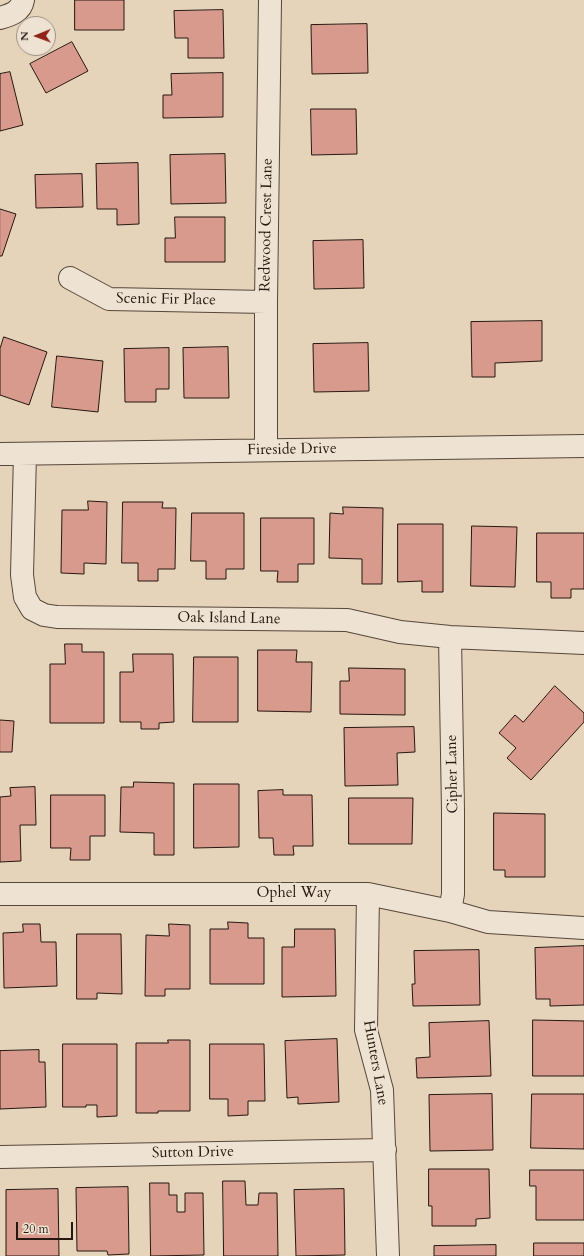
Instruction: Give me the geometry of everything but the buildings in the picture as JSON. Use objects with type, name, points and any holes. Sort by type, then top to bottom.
[{"type":"street","points":[[0,18],[14,14],[22,4],[23,0]]},
{"type":"street","name":"Redwood Crest Lane","points":[[266,450],[266,302],[270,0]]},
{"type":"street","name":"Scenic Fir Place","points":[[70,278],[109,299],[266,302]]},
{"type":"street","name":"Fireside Drive","points":[[0,454],[584,446]]},
{"type":"street","name":"Oak Island Lane","points":[[25,454],[22,575],[25,597],[32,609],[44,615],[57,617],[347,620],[400,632],[450,637],[584,643]]},
{"type":"street","name":"Cipher Lane","points":[[450,637],[453,894],[450,910]]},
{"type":"street","name":"Ophel Way","points":[[0,894],[368,894],[450,910],[488,922],[584,928]]},
{"type":"street","name":"Hunters Lane","points":[[368,894],[366,1030],[382,1090],[388,1256]]},
{"type":"street","name":"Sutton Drive","points":[[0,1157],[385,1150]]}]
